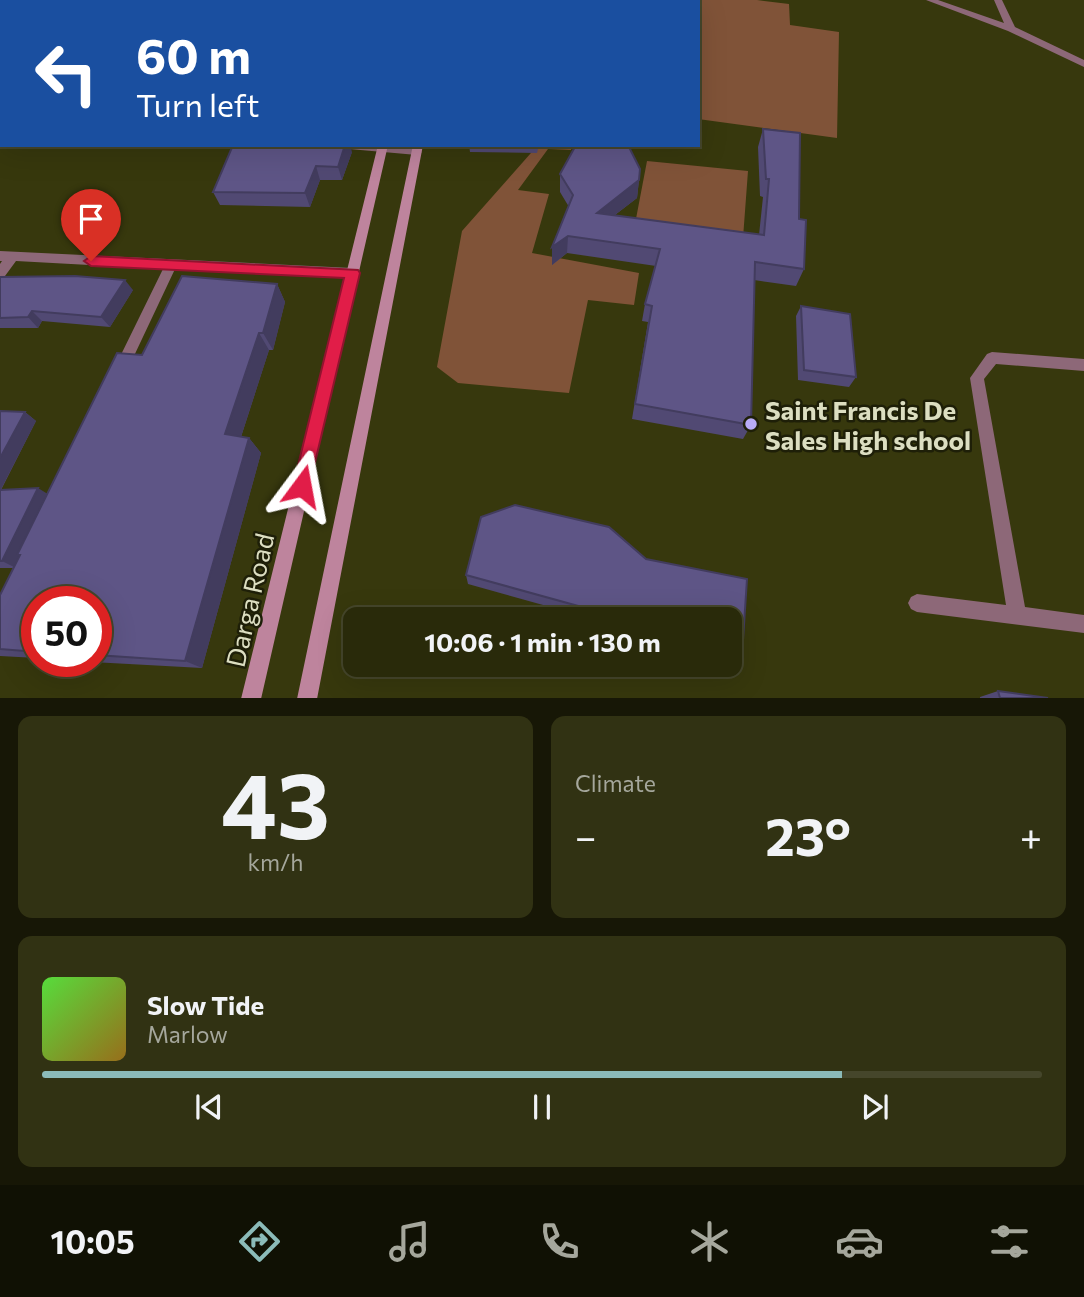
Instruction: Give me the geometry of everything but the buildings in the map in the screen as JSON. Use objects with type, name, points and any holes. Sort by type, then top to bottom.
[{"type":"main road","name":"Darga Road","points":[[251,698],[382,147]]},
{"type":"main road","points":[[307,698],[418,149]]},
{"type":"street","points":[[930,0],[1011,29],[1084,64]]},
{"type":"street","points":[[998,0],[1011,29]]},
{"type":"street","points":[[382,147],[418,149]]},
{"type":"street","points":[[0,273],[6,257],[352,273]]},
{"type":"street","points":[[112,389],[171,265]]},
{"type":"street","points":[[1017,616],[977,378],[992,358],[1084,365]]},
{"type":"street","points":[[917,603],[1084,624]]},
{"type":"shaded area","points":[[700,0],[757,0],[789,4],[790,25],[839,32],[837,138],[700,119]]},
{"type":"shaded area","points":[[536,147],[572,147],[571,150],[548,149],[518,190],[549,194],[532,253],[639,273],[634,305],[588,300],[569,393],[458,383],[437,367],[462,231]]},
{"type":"shaded area","points":[[647,161],[748,171],[743,238],[635,224]]},
{"type":"place","name":"Saint Francis De Sales High school","points":[[751,424]]},
{"type":"route","points":[[91,261],[352,273],[302,486]]}]
